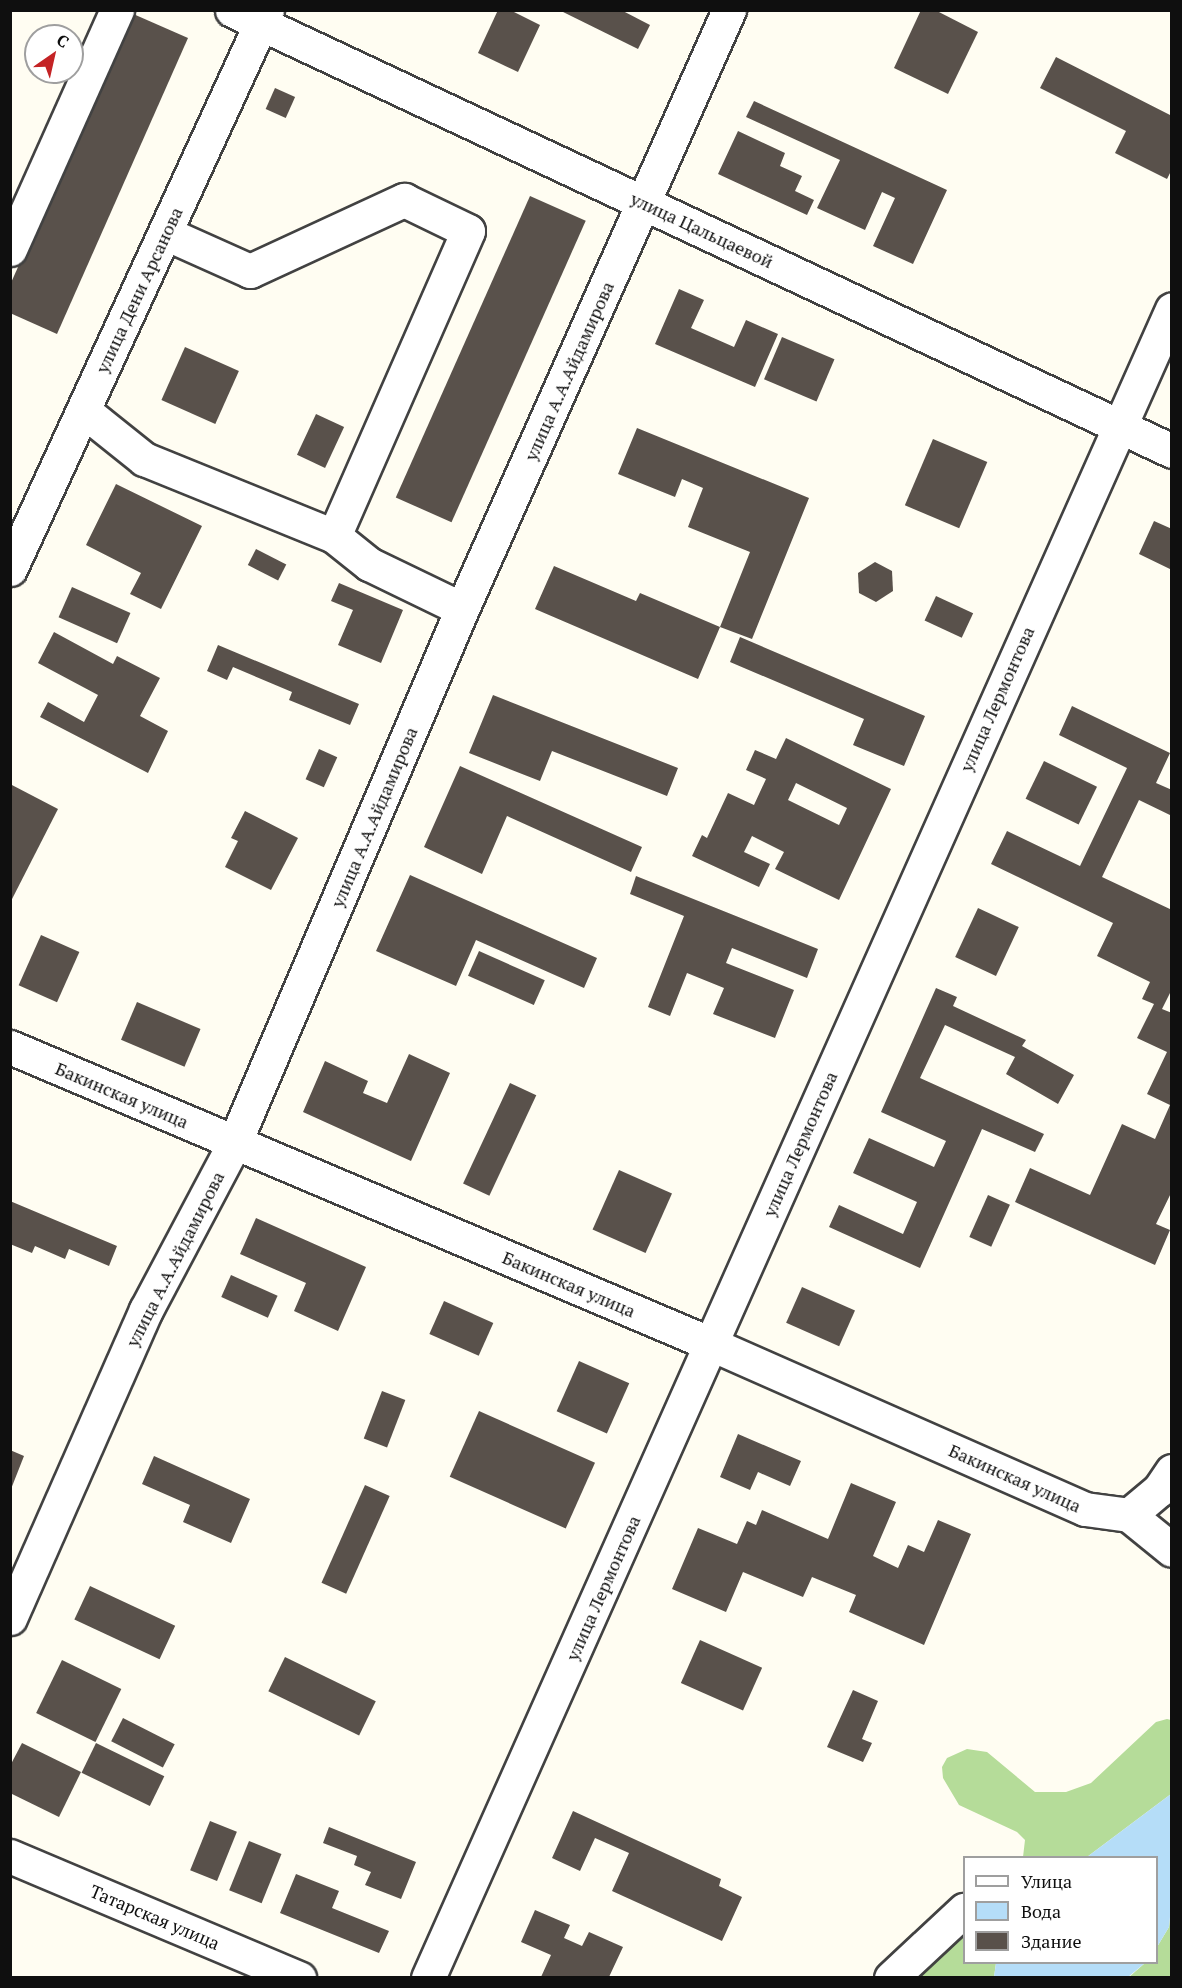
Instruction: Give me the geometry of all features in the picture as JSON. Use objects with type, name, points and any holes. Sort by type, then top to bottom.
[{"type":"street","points":[[10,249],[117,10]]},
{"type":"street","name":"улица А.А.Айдамирова","points":[[10,1618],[146,1310],[234,1144],[462,609],[729,10]]},
{"type":"street","name":"улица Цальцаевой","points":[[253,15],[644,203],[1172,451]]},
{"type":"street","name":"улица Дени Арсанова","points":[[10,569],[165,233],[253,15]]},
{"type":"street","points":[[165,233],[250,271],[404,200],[468,231],[334,536]]},
{"type":"street","name":"улица Лермонтова","points":[[428,1977],[1118,425],[1172,309]]},
{"type":"street","points":[[84,411],[144,459],[334,536],[369,564],[462,609]]},
{"type":"street","name":"Бакинская улица","points":[[10,1047],[234,1144],[711,1344],[1085,1509],[1129,1515]]},
{"type":"street","points":[[1172,1471],[1159,1490],[1129,1515],[1172,1550]]},
{"type":"street","name":"Татарская улица","points":[[10,1856],[299,1977]]},
{"type":"street","points":[[891,1977],[963,1911]]},
{"type":"green space","points":[[1171,1720],[1171,1794],[1088,1856],[1023,1856],[1025,1840],[1017,1832],[959,1805],[943,1778],[942,1767],[947,1758],[967,1749],[987,1752],[1035,1792],[1066,1792],[1091,1783],[1156,1722]]},
{"type":"green space","points":[[1171,1907],[1171,1977],[1128,1978],[1144,1964],[1158,1964],[1158,1945],[1169,1927]]},
{"type":"green space","points":[[963,1928],[963,1964],[996,1964],[994,1977],[916,1978],[945,1940]]},
{"type":"water","points":[[1171,1794],[1171,1907],[1169,1927],[1158,1945],[1158,1856],[1088,1856]]},
{"type":"water","points":[[996,1964],[1144,1964],[1128,1977],[994,1977]]},
{"type":"building","points":[[498,10],[510,10],[540,25],[518,72],[478,53]]},
{"type":"building","points":[[559,10],[621,10],[650,25],[638,49]]},
{"type":"building","points":[[921,10],[935,10],[978,32],[948,94],[894,68]]},
{"type":"building","points":[[131,13],[188,38],[57,334],[10,313],[10,285]]},
{"type":"building","points":[[1056,57],[1172,116],[1172,169],[1167,179],[1115,153],[1126,131],[1040,88]]},
{"type":"building","points":[[275,88],[295,97],[286,118],[266,109]]},
{"type":"building","points":[[754,101],[947,190],[913,264],[873,246],[895,198],[882,192],[865,230],[817,208],[840,160],[746,117]]},
{"type":"building","points":[[738,131],[785,153],[780,166],[802,176],[795,191],[814,200],[807,215],[718,174]]},
{"type":"building","points":[[530,196],[586,221],[452,522],[396,497]]},
{"type":"building","points":[[679,289],[704,300],[691,328],[734,347],[746,320],[778,334],[755,387],[655,344]]},
{"type":"building","points":[[782,337],[834,359],[816,402],[764,379]]},
{"type":"building","points":[[185,347],[239,371],[215,424],[161,400]]},
{"type":"building","points":[[316,414],[344,427],[325,468],[297,455]]},
{"type":"building","points":[[637,428],[809,498],[752,639],[720,627],[750,552],[688,527],[703,488],[682,479],[675,497],[618,474]]},
{"type":"building","points":[[933,439],[987,462],[959,528],[905,505]]},
{"type":"building","points":[[116,484],[202,526],[161,609],[130,594],[141,573],[86,545]]},
{"type":"building","points":[[1154,521],[1172,529],[1172,570],[1139,554]]},
{"type":"building","points":[[256,549],[286,564],[278,580],[248,565]]},
{"type":"building","points":[[875,562],[892,571],[893,591],[876,602],[859,593],[858,573]]},
{"type":"building","points":[[554,566],[636,601],[640,593],[720,627],[698,679],[535,609]]},
{"type":"building","points":[[339,583],[403,610],[381,663],[338,645],[353,610],[331,601]]},
{"type":"building","points":[[72,587],[130,613],[117,643],[59,617]]},
{"type":"building","points":[[936,596],[973,613],[962,638],[925,620]]},
{"type":"building","points":[[54,632],[113,664],[117,656],[160,678],[140,716],[168,731],[148,773],[40,717],[48,702],[84,722],[98,695],[38,663]]},
{"type":"building","points":[[740,637],[925,716],[904,766],[853,745],[864,719],[730,662]]},
{"type":"building","points":[[218,645],[359,704],[350,725],[289,700],[292,692],[233,667],[227,680],[207,671]]},
{"type":"building","points":[[493,695],[678,768],[667,796],[552,751],[540,781],[469,753]]},
{"type":"building","points":[[1072,706],[1170,753],[1156,783],[1172,790],[1172,816],[1139,800],[1102,877],[1172,910],[1172,989],[1162,1009],[1172,1013],[1172,1191],[1156,1224],[1170,1230],[1155,1265],[1015,1202],[1030,1168],[1090,1195],[1122,1124],[1155,1139],[1170,1105],[1147,1094],[1167,1052],[1137,1038],[1154,1004],[1142,999],[1150,982],[1097,956],[1113,923],[991,864],[1007,831],[1080,866],[1127,768],[1059,735]]},
{"type":"building","points":[[786,738],[891,789],[839,900],[775,869],[784,852],[752,836],[744,852],[770,864],[759,887],[692,856],[702,835],[707,838],[728,793],[754,805],[766,779],[746,770],[755,750],[776,759]],"holes":[[[796,783],[847,808],[839,825],[788,800]]]},
{"type":"building","points":[[319,749],[337,757],[324,787],[306,779]]},
{"type":"building","points":[[1044,761],[1097,787],[1079,825],[1026,799]]},
{"type":"building","points":[[460,766],[642,847],[631,872],[507,816],[482,874],[424,847]]},
{"type":"building","points":[[10,784],[58,809],[10,903]]},
{"type":"building","points":[[245,811],[298,838],[271,890],[225,867],[238,841],[231,838]]},
{"type":"building","points":[[410,875],[597,958],[584,988],[476,940],[456,986],[376,951]]},
{"type":"building","points":[[636,876],[818,949],[807,978],[732,948],[726,963],[794,990],[775,1038],[713,1014],[724,988],[687,973],[670,1016],[648,1007],[684,916],[630,894]]},
{"type":"building","points":[[978,908],[1019,927],[996,976],[955,957]]},
{"type":"building","points":[[41,935],[79,952],[57,1002],[19,985]]},
{"type":"building","points":[[479,951],[545,980],[534,1005],[468,976]]},
{"type":"building","points":[[936,988],[957,997],[953,1006],[1026,1040],[1022,1046],[1074,1075],[1058,1104],[1006,1074],[1015,1057],[945,1025],[920,1078],[1044,1134],[1035,1152],[982,1129],[920,1268],[829,1227],[839,1205],[903,1234],[917,1202],[853,1173],[869,1138],[934,1167],[946,1141],[881,1112]]},
{"type":"building","points":[[137,1002],[201,1029],[184,1067],[121,1040]]},
{"type":"building","points":[[409,1054],[450,1073],[411,1161],[303,1112],[325,1061],[368,1081],[363,1093],[387,1103]]},
{"type":"building","points":[[510,1083],[536,1095],[489,1196],[463,1184]]},
{"type":"building","points":[[619,1170],[672,1194],[646,1253],[593,1229]]},
{"type":"building","points":[[988,1195],[1010,1205],[991,1247],[969,1237]]},
{"type":"building","points":[[10,1201],[117,1246],[109,1266],[69,1249],[65,1259],[35,1246],[32,1253],[10,1244]]},
{"type":"building","points":[[256,1218],[366,1267],[338,1331],[294,1311],[306,1283],[240,1254]]},
{"type":"building","points":[[231,1275],[278,1296],[268,1318],[221,1297]]},
{"type":"building","points":[[802,1287],[855,1311],[839,1346],[786,1323]]},
{"type":"building","points":[[444,1301],[493,1323],[479,1356],[429,1334]]},
{"type":"building","points":[[579,1361],[629,1383],[607,1434],[557,1411]]},
{"type":"building","points":[[382,1391],[405,1400],[387,1448],[364,1439]]},
{"type":"building","points":[[479,1411],[595,1463],[566,1528],[450,1477]]},
{"type":"building","points":[[738,1434],[801,1461],[790,1486],[758,1472],[750,1490],[720,1477]]},
{"type":"building","points":[[10,1450],[24,1456],[11,1489],[10,1489]]},
{"type":"building","points":[[154,1456],[250,1499],[231,1543],[183,1522],[190,1505],[142,1484]]},
{"type":"building","points":[[851,1483],[896,1502],[873,1556],[898,1568],[908,1545],[924,1552],[938,1520],[971,1534],[924,1645],[849,1612],[856,1595],[812,1577],[803,1597],[743,1572],[726,1612],[672,1589],[698,1528],[737,1544],[747,1521],[756,1525],[762,1510],[828,1539]]},
{"type":"building","points":[[365,1485],[390,1496],[346,1594],[321,1583]]},
{"type":"building","points":[[90,1586],[175,1626],[160,1659],[74,1620]]},
{"type":"building","points":[[700,1640],[762,1668],[743,1711],[681,1683]]},
{"type":"building","points":[[285,1657],[376,1701],[359,1735],[268,1691]]},
{"type":"building","points":[[62,1660],[121,1689],[95,1742],[36,1713]]},
{"type":"building","points":[[853,1690],[878,1701],[862,1739],[872,1743],[863,1762],[827,1747]]},
{"type":"building","points":[[123,1718],[175,1744],[163,1767],[111,1741]]},
{"type":"building","points":[[22,1743],[81,1772],[59,1817],[10,1793],[10,1766]]},
{"type":"building","points":[[96,1743],[164,1776],[150,1806],[82,1773]]},
{"type":"building","points":[[573,1811],[721,1879],[719,1886],[742,1897],[722,1941],[612,1891],[629,1853],[595,1838],[580,1871],[552,1858]]},
{"type":"building","points":[[210,1821],[237,1832],[217,1881],[190,1870]]},
{"type":"building","points":[[329,1827],[416,1862],[401,1899],[365,1885],[371,1872],[354,1865],[357,1856],[323,1843]]},
{"type":"building","points":[[249,1841],[281,1854],[262,1903],[229,1890]]},
{"type":"building","points":[[296,1874],[339,1891],[332,1908],[389,1931],[379,1953],[280,1913]]},
{"type":"building","points":[[535,1910],[570,1925],[564,1938],[582,1946],[589,1932],[623,1947],[609,1977],[541,1977],[551,1955],[521,1942]]}]
